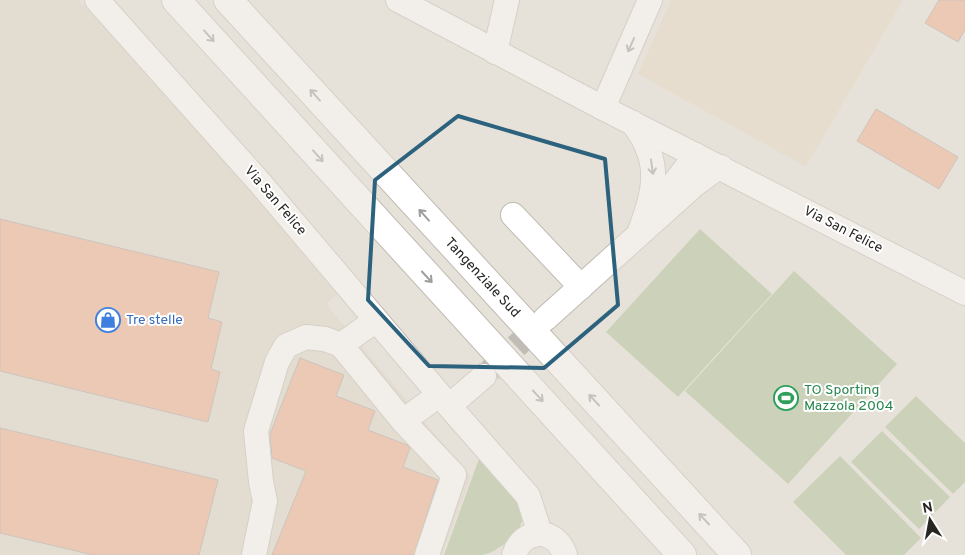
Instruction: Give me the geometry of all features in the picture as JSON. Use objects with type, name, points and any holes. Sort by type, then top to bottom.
[{"type":"highway","points":[[176,0],[682,555]]},
{"type":"highway","name":"Tangenziale Sud","points":[[228,0],[737,555]]},
{"type":"street","name":"Via San Felice","points":[[97,0],[261,184],[444,401],[528,496],[537,524],[537,534]]},
{"type":"street","name":"Via San Felice","points":[[398,0],[603,108],[965,292]]},
{"type":"street","points":[[495,52],[507,0]]},
{"type":"street","points":[[603,108],[650,0]]},
{"type":"street","points":[[633,123],[643,137],[650,156],[653,172],[653,192],[639,234]]},
{"type":"street","points":[[639,234],[657,206],[696,155]]},
{"type":"street","points":[[545,319],[694,185],[720,167]]},
{"type":"street","points":[[513,215],[581,286]]},
{"type":"street","points":[[341,345],[376,320]]},
{"type":"street","points":[[254,555],[265,501],[261,482],[256,431],[277,362],[286,346],[306,337],[325,339],[341,345],[403,421],[454,475],[426,555]]},
{"type":"street","points":[[403,421],[444,401],[484,376]]},
{"type":"street","points":[[514,555],[519,543],[527,537],[537,534],[547,535],[556,540],[562,547],[565,555]]},
{"type":"highlighted area","points":[[458,116],[605,159],[618,305],[544,368],[429,366],[368,300],[375,180]]},
{"type":"shaded area","points":[[0,0],[79,0],[251,192],[337,294],[326,304],[471,477],[442,555],[0,555]]},
{"type":"shaded area","points":[[671,0],[903,0],[806,167],[638,74]]},
{"type":"green space","points":[[700,229],[772,294],[678,397],[606,332]]},
{"type":"green space","points":[[794,271],[897,364],[788,484],[685,391]]},
{"type":"green space","points":[[916,396],[965,443],[965,482],[953,494],[885,427]]},
{"type":"green space","points":[[882,431],[950,497],[919,529],[851,462]]},
{"type":"green space","points":[[480,456],[504,481],[519,502],[523,517],[521,524],[517,532],[504,545],[489,553],[482,555],[444,555]]},
{"type":"green space","points":[[840,456],[921,538],[904,555],[846,555],[793,502]]},
{"type":"building","points":[[939,0],[965,0],[965,30],[958,42],[925,23]]},
{"type":"building","points":[[876,109],[958,157],[939,189],[857,141]]},
{"type":"building","name":"Tre stelle","points":[[0,219],[219,272],[208,318],[222,322],[211,369],[220,372],[208,422],[0,371]]},
{"type":"building","points":[[300,358],[344,375],[336,396],[375,411],[368,430],[407,445],[410,448],[403,467],[438,480],[414,555],[272,555],[306,471],[272,458],[270,434]]},
{"type":"building","points":[[0,428],[218,480],[199,555],[93,555],[0,533]]},
{"type":"tunnel","points":[[490,371],[545,319]]},
{"type":"place","name":"Tre stelle","points":[[108,320]]},
{"type":"place","name":"TO Sporting Mazzola 2004","points":[[786,398]]}]
